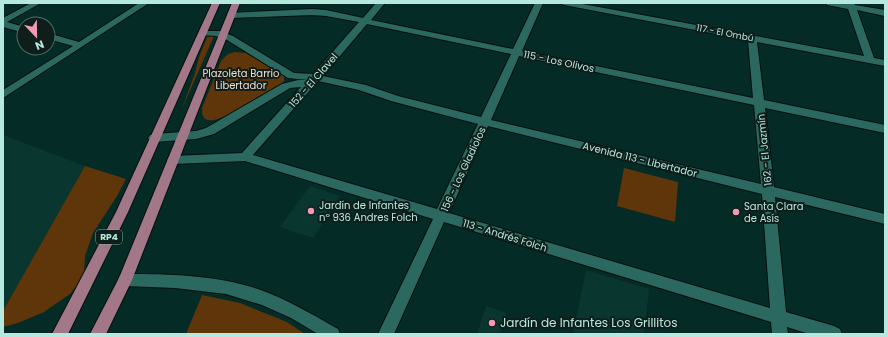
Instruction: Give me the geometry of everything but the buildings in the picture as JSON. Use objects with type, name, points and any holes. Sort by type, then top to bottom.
[{"type":"main road","name":"RP4","points":[[60,334],[77,305],[124,206],[216,3]]},
{"type":"main road","points":[[98,334],[125,280],[236,3]]},
{"type":"street","points":[[3,22],[36,3]]},
{"type":"street","points":[[3,95],[145,3]]},
{"type":"street","name":"152 - El Clavel","points":[[244,157],[381,3]]},
{"type":"street","name":"156 - Los Gladiolos","points":[[386,334],[539,3]]},
{"type":"street","name":"117 - El Ombú","points":[[564,3],[602,6],[752,38],[885,63]]},
{"type":"street","points":[[830,3],[851,5],[885,12]]},
{"type":"street","points":[[851,5],[870,60]]},
{"type":"street","name":"115 - Los Olivos","points":[[231,16],[312,12],[516,52],[885,129]]},
{"type":"street","points":[[3,22],[16,27]]},
{"type":"street","name":"Avenida 113 - Libertador","points":[[203,33],[223,35],[292,76],[312,80],[364,96],[395,99],[885,218]]},
{"type":"street","points":[[56,38],[80,45]]},
{"type":"street","name":"162 - El Jazmín","points":[[752,38],[768,190],[780,334]]},
{"type":"street","name":"Avenida 113 - Libertador","points":[[154,138],[182,137],[210,131],[286,86],[312,80]]},
{"type":"street","name":"113 - Andrés Folch","points":[[173,160],[244,157],[834,334]]},
{"type":"street","points":[[125,280],[175,281],[211,286],[258,296],[284,308],[332,334]]},
{"type":"shaded area","points":[[3,135],[85,166],[3,311]]},
{"type":"shaded area","name":"Jardín de Infantes nº 936 Andres Folch","points":[[310,186],[340,196],[313,238],[280,227]]},
{"type":"shaded area","points":[[586,270],[649,289],[644,334],[573,334]]},
{"type":"shaded area","name":"Jardín de Infantes Los Grillitos","points":[[486,306],[507,313],[500,334],[477,334]]},
{"type":"green space","points":[[208,35],[214,36],[181,111],[195,73],[199,57]]},
{"type":"green space","name":"Plazoleta Barrio Libertador","points":[[235,52],[246,53],[284,76],[284,81],[227,115],[212,120],[207,120],[203,116],[202,108],[221,61],[228,54]]},
{"type":"green space","points":[[85,166],[126,179],[93,233],[85,256],[84,276],[70,294],[44,312],[18,323],[3,327],[3,311]]},
{"type":"green space","points":[[624,168],[678,182],[675,222],[617,206]]},
{"type":"green space","points":[[202,295],[240,303],[287,322],[305,334],[186,334]]},
{"type":"place","name":"Jardín de Infantes nº 936 Andres Folch","points":[[311,211]]},
{"type":"place","name":"Santa Clara de Asís","points":[[736,212]]},
{"type":"place","name":"Jardín de Infantes Los Grillitos","points":[[492,323]]}]
